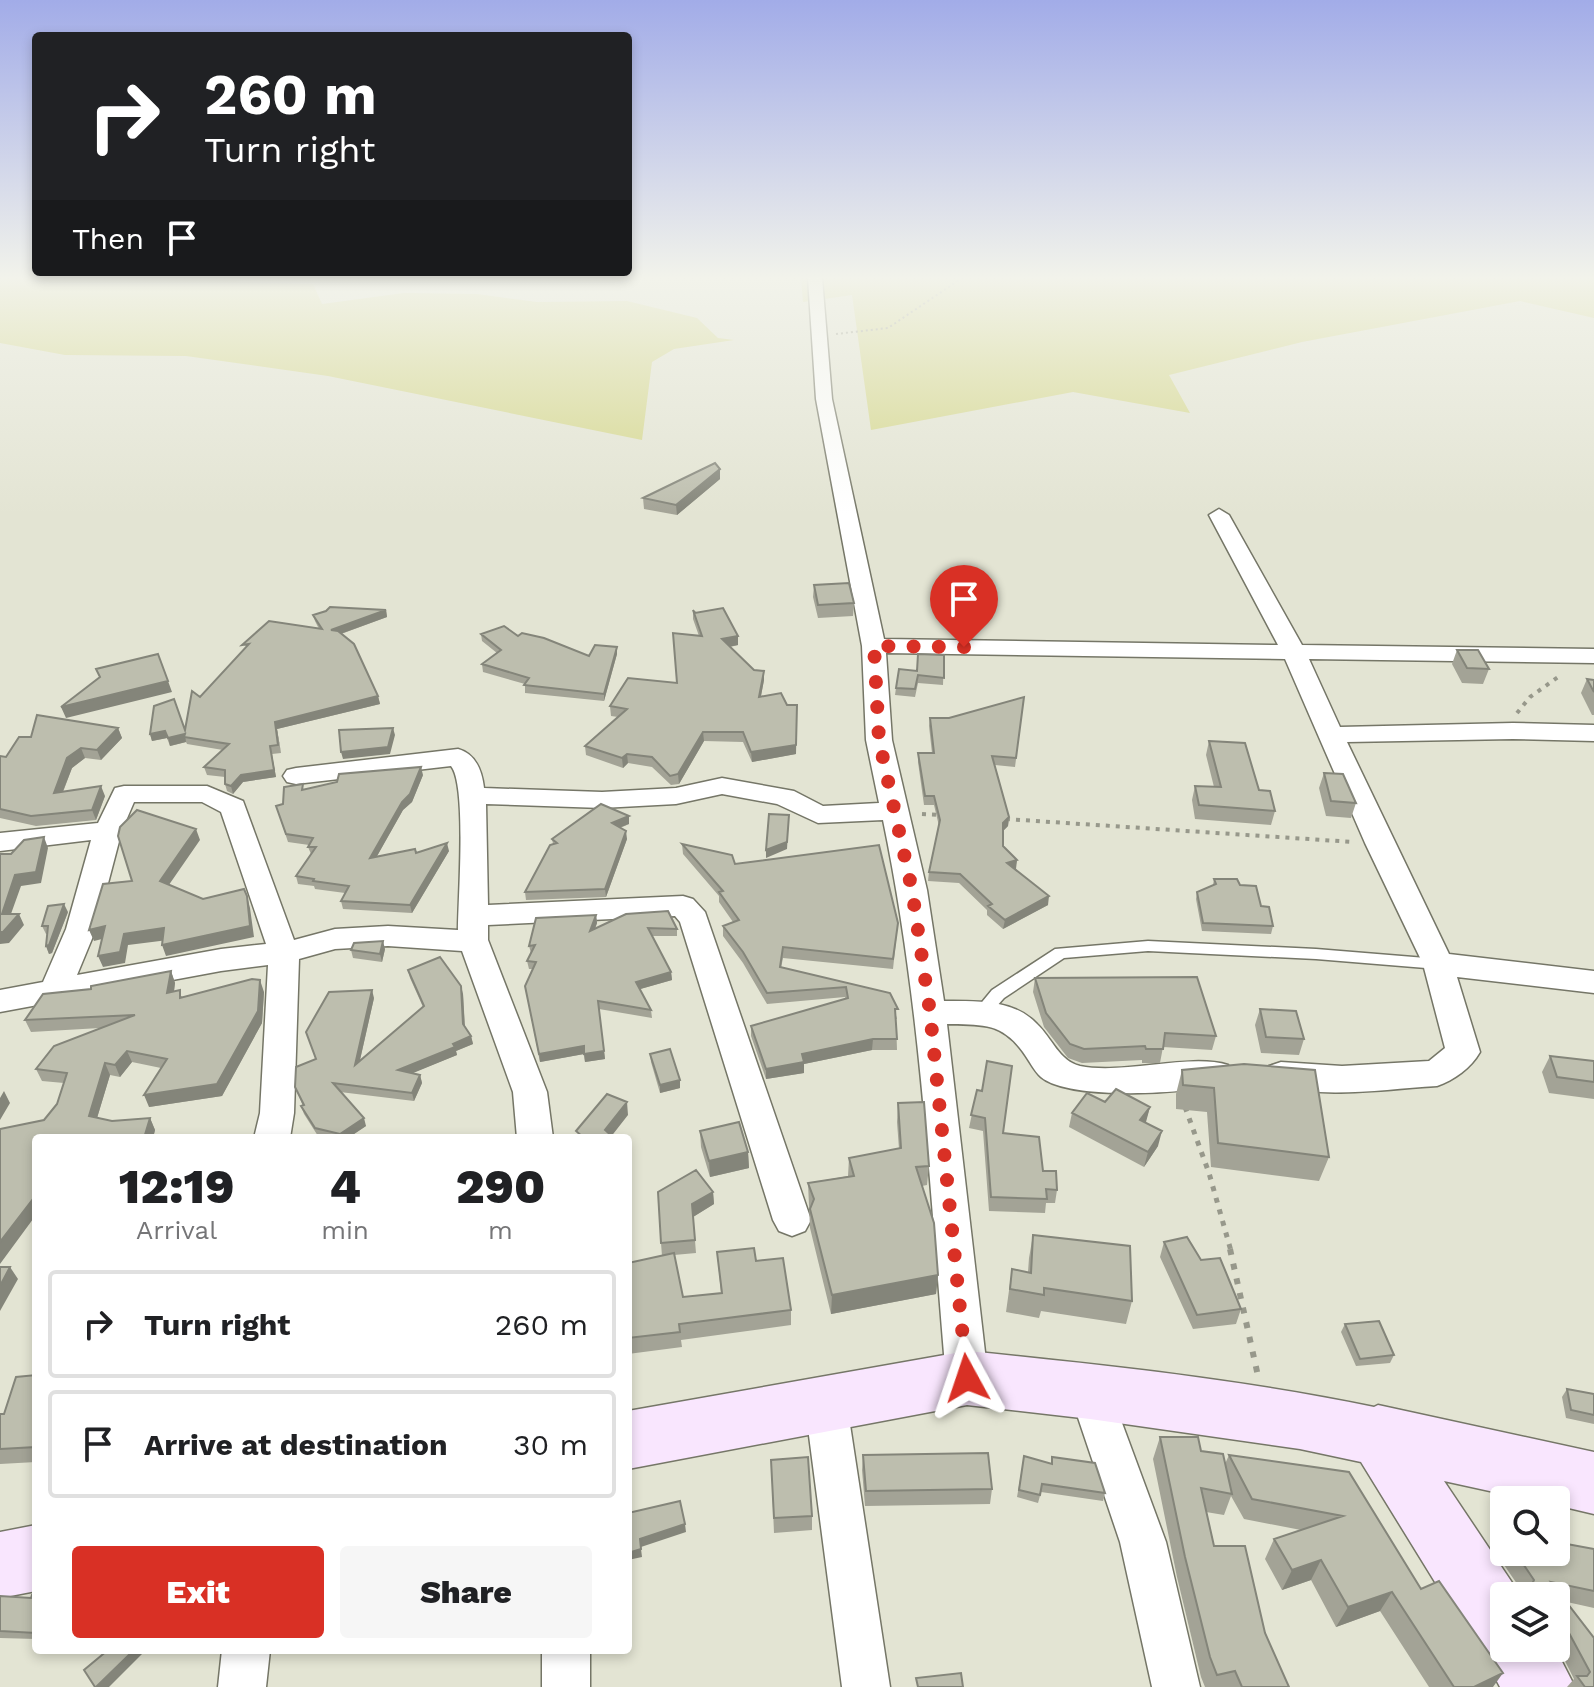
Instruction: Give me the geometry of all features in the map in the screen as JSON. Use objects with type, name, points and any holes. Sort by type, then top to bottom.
[{"type":"main road","points":[[632,1439],[967,1378],[1266,1415],[1378,1434],[1594,1483]]},
{"type":"main road","points":[[1378,1434],[1490,1609]]},
{"type":"main road","points":[[0,1565],[32,1559]]},
{"type":"main road","points":[[1524,1662],[1540,1687]]},
{"type":"street","points":[[821,357],[824,399],[874,646],[879,740],[912,890],[930,1012],[967,1378]]},
{"type":"street","points":[[930,1012],[981,1013],[1007,1018],[1025,1031],[1054,1069],[1079,1079],[1159,1079],[1237,1072],[1342,1079],[1437,1073],[1463,1052],[1438,964],[1379,843],[1294,652],[1219,515]]},
{"type":"street","points":[[874,646],[1584,656]]},
{"type":"street","points":[[1331,735],[1513,731],[1594,733]]},
{"type":"street","points":[[296,776],[458,757],[469,771],[473,928],[530,1092],[535,1134]]},
{"type":"street","points":[[472,796],[602,800],[676,796],[722,786],[785,797],[818,815],[893,811]]},
{"type":"street","points":[[55,991],[81,929],[108,830],[124,794],[207,794],[233,807],[284,953],[278,1097],[273,1134]]},
{"type":"street","points":[[0,842],[108,830]]},
{"type":"street","points":[[0,1001],[221,960],[284,953],[335,939],[388,936],[442,941],[473,928],[683,906],[694,919],[792,1220]]},
{"type":"street","points":[[1438,964],[1594,982]]},
{"type":"street","points":[[1090,1391],[1143,1542],[1176,1687]]},
{"type":"street","points":[[826,1405],[866,1687]]},
{"type":"street","points":[[242,1687],[246,1654]]},
{"type":"street","points":[[566,1654],[566,1687]]},
{"type":"lane","points":[[981,1013],[998,994],[1060,953],[1148,946],[1316,954],[1438,964]]},
{"type":"path","points":[[1513,731],[1518,710],[1530,697],[1569,671],[1584,656]]},
{"type":"path","points":[[893,811],[946,816]]},
{"type":"path","points":[[1002,819],[1379,843]]},
{"type":"path","points":[[1159,1079],[1184,1105],[1205,1155],[1236,1267],[1266,1415]]},
{"type":"green space","points":[[191,357],[661,357],[652,362],[642,440],[328,376]]},
{"type":"green space","points":[[861,357],[1243,357],[1169,375],[1190,413],[1073,392],[871,430]]},
{"type":"building","points":[[715,463],[720,469],[676,505],[643,498]]},
{"type":"building","points":[[849,583],[854,603],[818,605],[814,585]]},
{"type":"building","points":[[330,607],[386,610],[331,630],[338,631],[354,644],[378,696],[275,722],[278,745],[270,746],[274,770],[241,775],[231,786],[225,784],[225,770],[204,767],[229,744],[184,737],[185,734],[168,738],[165,731],[150,734],[154,706],[174,699],[185,730],[192,691],[200,697],[249,644],[242,645],[269,621],[322,629],[313,615]]},
{"type":"building","points":[[723,608],[738,636],[722,639],[754,670],[764,671],[759,697],[781,693],[787,705],[797,705],[796,745],[751,752],[743,732],[703,732],[678,774],[670,776],[652,757],[627,754],[622,758],[585,746],[627,709],[610,706],[628,678],[677,683],[673,633],[702,636],[693,610],[695,613]]},
{"type":"building","points":[[504,626],[518,636],[522,633],[544,638],[589,656],[595,645],[617,647],[604,694],[524,685],[529,678],[482,664],[501,650],[481,634]]},
{"type":"building","points":[[1457,650],[1478,650],[1489,669],[1467,668]]},
{"type":"building","points":[[158,654],[168,681],[61,707],[100,677],[96,669]]},
{"type":"building","points":[[918,654],[944,655],[944,678],[918,675],[915,689],[896,688],[899,669],[917,671]]},
{"type":"building","points":[[1587,679],[1594,680],[1594,692]]},
{"type":"building","points":[[1024,697],[1016,758],[992,756],[1009,817],[1003,823],[1003,846],[1017,860],[1007,863],[1049,896],[1005,920],[960,874],[929,872],[940,820],[934,796],[925,796],[918,753],[934,753],[930,718],[949,718]]},
{"type":"building","points":[[37,715],[118,728],[97,750],[81,748],[67,758],[54,793],[101,786],[92,810],[31,816],[0,809],[0,756],[6,757],[19,737],[31,737]]},
{"type":"building","points":[[393,728],[388,747],[341,752],[339,730]]},
{"type":"building","points":[[1209,741],[1245,743],[1259,790],[1270,791],[1275,811],[1199,805],[1195,786],[1221,787]]},
{"type":"building","points":[[421,767],[410,794],[402,802],[370,858],[415,849],[416,853],[447,843],[410,905],[341,901],[349,886],[296,876],[316,847],[308,847],[313,838],[286,834],[276,806],[283,804],[284,787],[303,784],[302,790],[337,782],[339,774]]},
{"type":"building","points":[[1324,773],[1343,774],[1356,803],[1331,801]]},
{"type":"building","points":[[601,804],[629,816],[612,823],[626,831],[605,889],[525,892],[550,845],[557,843],[552,839]]},
{"type":"building","points":[[137,810],[196,829],[160,881],[203,899],[244,889],[250,926],[162,945],[164,928],[124,934],[120,952],[98,956],[105,926],[89,930],[103,884],[132,881],[118,836],[120,827]]},
{"type":"building","points":[[769,814],[789,815],[787,842],[766,850]]},
{"type":"building","points":[[44,837],[36,872],[15,875],[2,914],[19,914],[0,932],[0,854],[11,854],[24,840]]},
{"type":"building","points":[[682,844],[732,855],[735,864],[879,845],[898,923],[893,959],[783,947],[780,967],[890,993],[898,1009],[895,1009],[897,1039],[873,1039],[802,1054],[804,1062],[766,1069],[751,1026],[848,998],[846,987],[767,993],[743,952],[723,926],[739,920],[719,892],[723,891]]},
{"type":"building","points":[[1214,879],[1237,879],[1240,885],[1256,886],[1261,906],[1269,907],[1273,926],[1203,923],[1197,892],[1216,884]]},
{"type":"building","points":[[64,904],[46,946],[48,926],[42,926],[48,906]]},
{"type":"building","points":[[668,911],[677,929],[648,928],[671,972],[636,982],[651,1010],[598,1001],[604,1051],[584,1054],[584,1046],[539,1054],[525,986],[536,962],[527,961],[535,945],[529,946],[536,918],[596,915],[590,931],[626,914]]},
{"type":"building","points":[[383,941],[380,954],[351,950],[354,943]]},
{"type":"building","points":[[440,957],[461,986],[463,1024],[471,1036],[453,1044],[455,1047],[398,1070],[420,1075],[412,1093],[333,1083],[364,1118],[340,1134],[315,1128],[301,1106],[304,1105],[295,1087],[296,1067],[316,1059],[306,1032],[329,992],[372,990],[355,1065],[424,1006],[408,970]]},
{"type":"building","points":[[171,971],[167,993],[180,990],[180,998],[252,979],[260,980],[258,1011],[217,1084],[144,1095],[167,1059],[127,1051],[115,1065],[105,1063],[89,1116],[112,1121],[150,1118],[145,1134],[32,1134],[32,1200],[0,1242],[0,1129],[44,1120],[57,1104],[67,1073],[36,1069],[54,1046],[135,1015],[25,1020],[43,994],[91,989],[91,986]]},
{"type":"building","points":[[1197,977],[1216,1036],[1165,1033],[1163,1049],[1146,1049],[1145,1046],[1084,1049],[1070,1044],[1046,1013],[1035,978]]},
{"type":"building","points":[[1260,1009],[1296,1011],[1304,1039],[1266,1037]]},
{"type":"building","points":[[670,1049],[680,1080],[660,1085],[650,1054]]},
{"type":"building","points":[[1550,1056],[1594,1061],[1594,1082],[1557,1077]]},
{"type":"building","points":[[987,1061],[1012,1066],[1003,1133],[1039,1137],[1043,1171],[1056,1171],[1057,1190],[1046,1189],[1047,1199],[991,1197],[985,1118],[971,1115],[977,1090],[982,1091]]},
{"type":"building","points":[[1244,1064],[1315,1070],[1329,1157],[1218,1143],[1214,1088],[1183,1085],[1182,1070]]},
{"type":"building","points":[[1116,1089],[1150,1107],[1140,1120],[1162,1131],[1148,1152],[1072,1113],[1087,1093],[1105,1102]]},
{"type":"building","points":[[607,1094],[627,1102],[605,1130],[610,1134],[579,1134],[576,1131]]},
{"type":"building","points":[[924,1102],[929,1166],[916,1167],[934,1223],[938,1275],[832,1295],[810,1209],[814,1199],[808,1183],[854,1176],[849,1158],[901,1148],[898,1103]]},
{"type":"building","points":[[739,1122],[748,1152],[709,1161],[700,1131]]},
{"type":"building","points":[[696,1170],[713,1192],[692,1204],[695,1240],[661,1243],[658,1192]]},
{"type":"building","points":[[1033,1235],[1130,1246],[1132,1301],[1044,1288],[1044,1295],[1010,1289],[1012,1269],[1031,1273]]},
{"type":"building","points":[[1187,1237],[1201,1260],[1220,1258],[1241,1309],[1197,1315],[1164,1242]]},
{"type":"building","points":[[754,1248],[756,1261],[783,1258],[791,1310],[679,1324],[680,1332],[632,1338],[632,1262],[674,1253],[683,1297],[722,1293],[717,1252]]},
{"type":"building","points":[[0,1267],[10,1267],[0,1286]]},
{"type":"building","points":[[1379,1321],[1394,1355],[1360,1359],[1345,1324]]},
{"type":"building","points":[[32,1375],[32,1447],[0,1449],[0,1414],[4,1414],[16,1377]]},
{"type":"building","points":[[1567,1389],[1594,1394],[1594,1415],[1571,1410]]},
{"type":"building","points":[[1160,1437],[1198,1437],[1201,1451],[1223,1454],[1232,1494],[1201,1488],[1214,1546],[1245,1546],[1265,1633],[1289,1687],[1242,1687],[1235,1671],[1217,1675],[1185,1557]]},
{"type":"building","points":[[988,1453],[992,1489],[866,1491],[863,1455]]},
{"type":"building","points":[[1229,1455],[1349,1472],[1421,1589],[1439,1581],[1490,1654],[1490,1662],[1495,1662],[1503,1673],[1474,1687],[1454,1687],[1392,1592],[1348,1607],[1321,1560],[1292,1570],[1274,1539],[1343,1516],[1252,1499]]},
{"type":"building","points":[[1024,1456],[1052,1464],[1052,1457],[1095,1463],[1105,1493],[1042,1484],[1040,1495],[1019,1490]]},
{"type":"building","points":[[808,1457],[812,1516],[774,1518],[771,1460]]},
{"type":"building","points":[[680,1501],[685,1524],[640,1539],[641,1549],[632,1552],[632,1512]]},
{"type":"building","points":[[1570,1545],[1594,1549],[1594,1591],[1570,1586],[1570,1582],[1534,1580],[1524,1566],[1570,1566]]},
{"type":"building","points":[[32,1595],[32,1633],[0,1631],[0,1596],[31,1598]]},
{"type":"building","points":[[1570,1607],[1594,1638],[1594,1687],[1585,1687],[1577,1676],[1587,1676],[1590,1672],[1570,1635]]},
{"type":"building","points":[[103,1654],[130,1654],[96,1687],[84,1670]]},
{"type":"building","points":[[961,1673],[963,1687],[918,1687],[916,1678]]},
{"type":"route","points":[[964,647],[874,646],[879,740],[912,890],[930,1012],[967,1378]]}]
